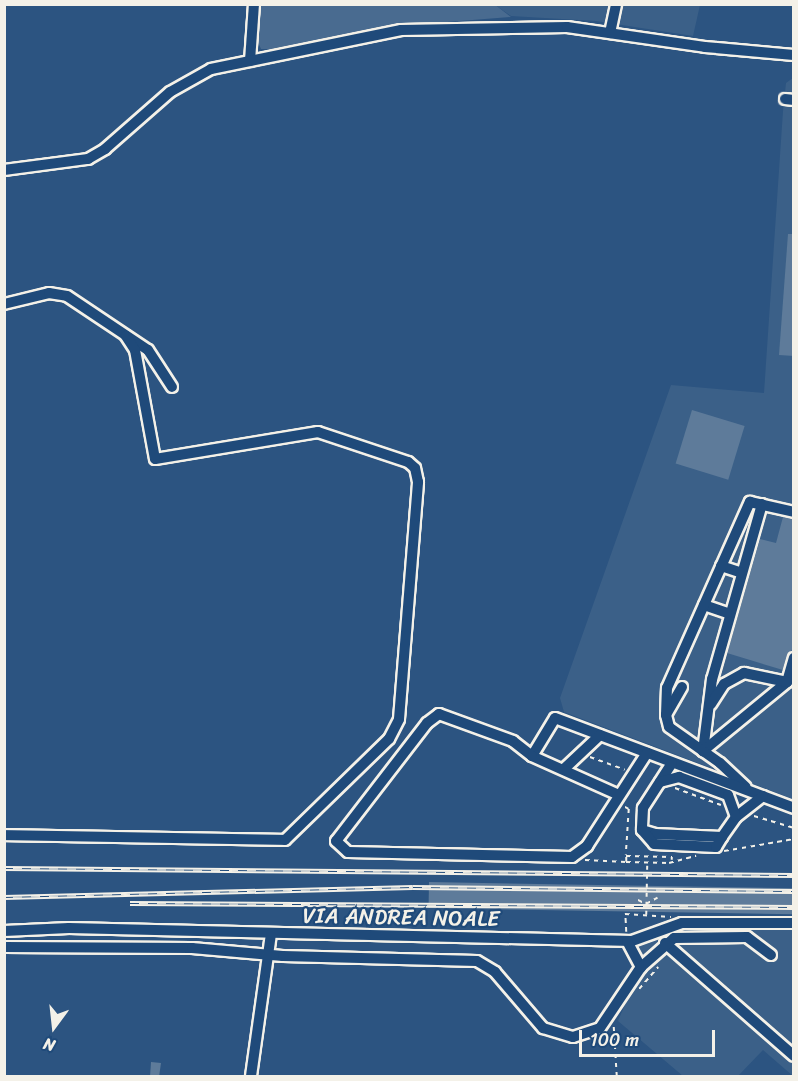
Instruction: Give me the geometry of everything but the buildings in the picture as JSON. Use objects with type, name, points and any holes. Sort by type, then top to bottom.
[{"type":"street","points":[[250,61],[254,4]]},
{"type":"street","points":[[610,33],[616,4]]},
{"type":"street","points":[[4,170],[88,159],[105,149],[185,81],[211,69],[401,30],[524,26],[610,33],[794,55]]},
{"type":"street","points":[[4,304],[59,294],[151,353],[172,387]]},
{"type":"street","points":[[4,835],[285,840],[388,739],[399,719],[418,482],[415,468],[408,462],[318,432],[157,460],[152,454],[135,350],[126,336]]},
{"type":"street","points":[[751,792],[703,751],[669,727],[666,715],[667,688],[750,502],[794,512]]},
{"type":"street","points":[[703,751],[712,678],[762,504]]},
{"type":"street","points":[[733,538],[748,543]]},
{"type":"street","points":[[721,566],[740,572]]},
{"type":"street","points":[[704,605],[727,613]]},
{"type":"street","points":[[703,751],[787,682],[794,658]]},
{"type":"street","points":[[709,708],[724,684],[744,673],[787,682]]},
{"type":"street","points":[[666,715],[682,687]]},
{"type":"street","points":[[617,799],[565,768],[532,756],[513,741],[448,715],[436,715],[337,837],[336,844],[348,852],[572,856],[588,846],[647,753]]},
{"type":"street","points":[[532,756],[555,718],[794,808]]},
{"type":"street","points":[[565,768],[600,735]]},
{"type":"street","points":[[672,763],[640,816],[642,830],[655,834],[722,837],[737,813],[763,796]]},
{"type":"street","points":[[659,782],[671,777],[688,780],[728,795],[737,813]]},
{"type":"street","name":"VIA ANDREA NOALE","points":[[4,931],[69,928],[627,941],[682,923],[794,922]]},
{"type":"street","points":[[251,1077],[271,934]]},
{"type":"street","points":[[4,947],[192,948],[268,955],[477,961],[495,972],[543,1028],[573,1037],[600,1028],[641,967],[665,943],[683,935],[747,937],[771,955]]},
{"type":"street","points":[[627,941],[641,967]]},
{"type":"street","points":[[665,943],[794,1056]]},
{"type":"path","points":[[580,753],[634,774]]},
{"type":"path","points":[[659,782],[737,813],[794,828]]},
{"type":"path","points":[[617,799],[628,809],[626,862]]},
{"type":"path","points":[[716,853],[794,839]]},
{"type":"path","points":[[572,856],[572,860],[647,862],[672,861],[705,855]]},
{"type":"path","points":[[626,856],[672,856],[672,861]]},
{"type":"path","points":[[646,915],[647,862]]},
{"type":"path","points":[[646,904],[657,898]]},
{"type":"path","points":[[638,900],[646,904]]},
{"type":"path","points":[[627,941],[626,914],[669,915]]},
{"type":"path","points":[[636,992],[658,967]]},
{"type":"path","points":[[614,1017],[617,1077]]},
{"type":"shaded area","points":[[494,4],[511,17],[397,26],[289,49],[261,49],[256,38],[260,5]]},
{"type":"shaded area","points":[[495,5],[700,5],[693,36],[596,21],[511,16]]},
{"type":"shaded area","points":[[793,78],[793,799],[564,712],[560,698],[671,385],[764,393],[783,111],[786,83]]},
{"type":"shaded area","points":[[670,925],[793,927],[793,1076],[763,1050],[738,1076],[683,1076],[618,1021],[641,967],[627,941]]},
{"type":"railway","points":[[4,868],[794,875]]},
{"type":"railway","points":[[4,897],[413,887],[794,891]]},
{"type":"railway","points":[[130,903],[794,907]]}]
